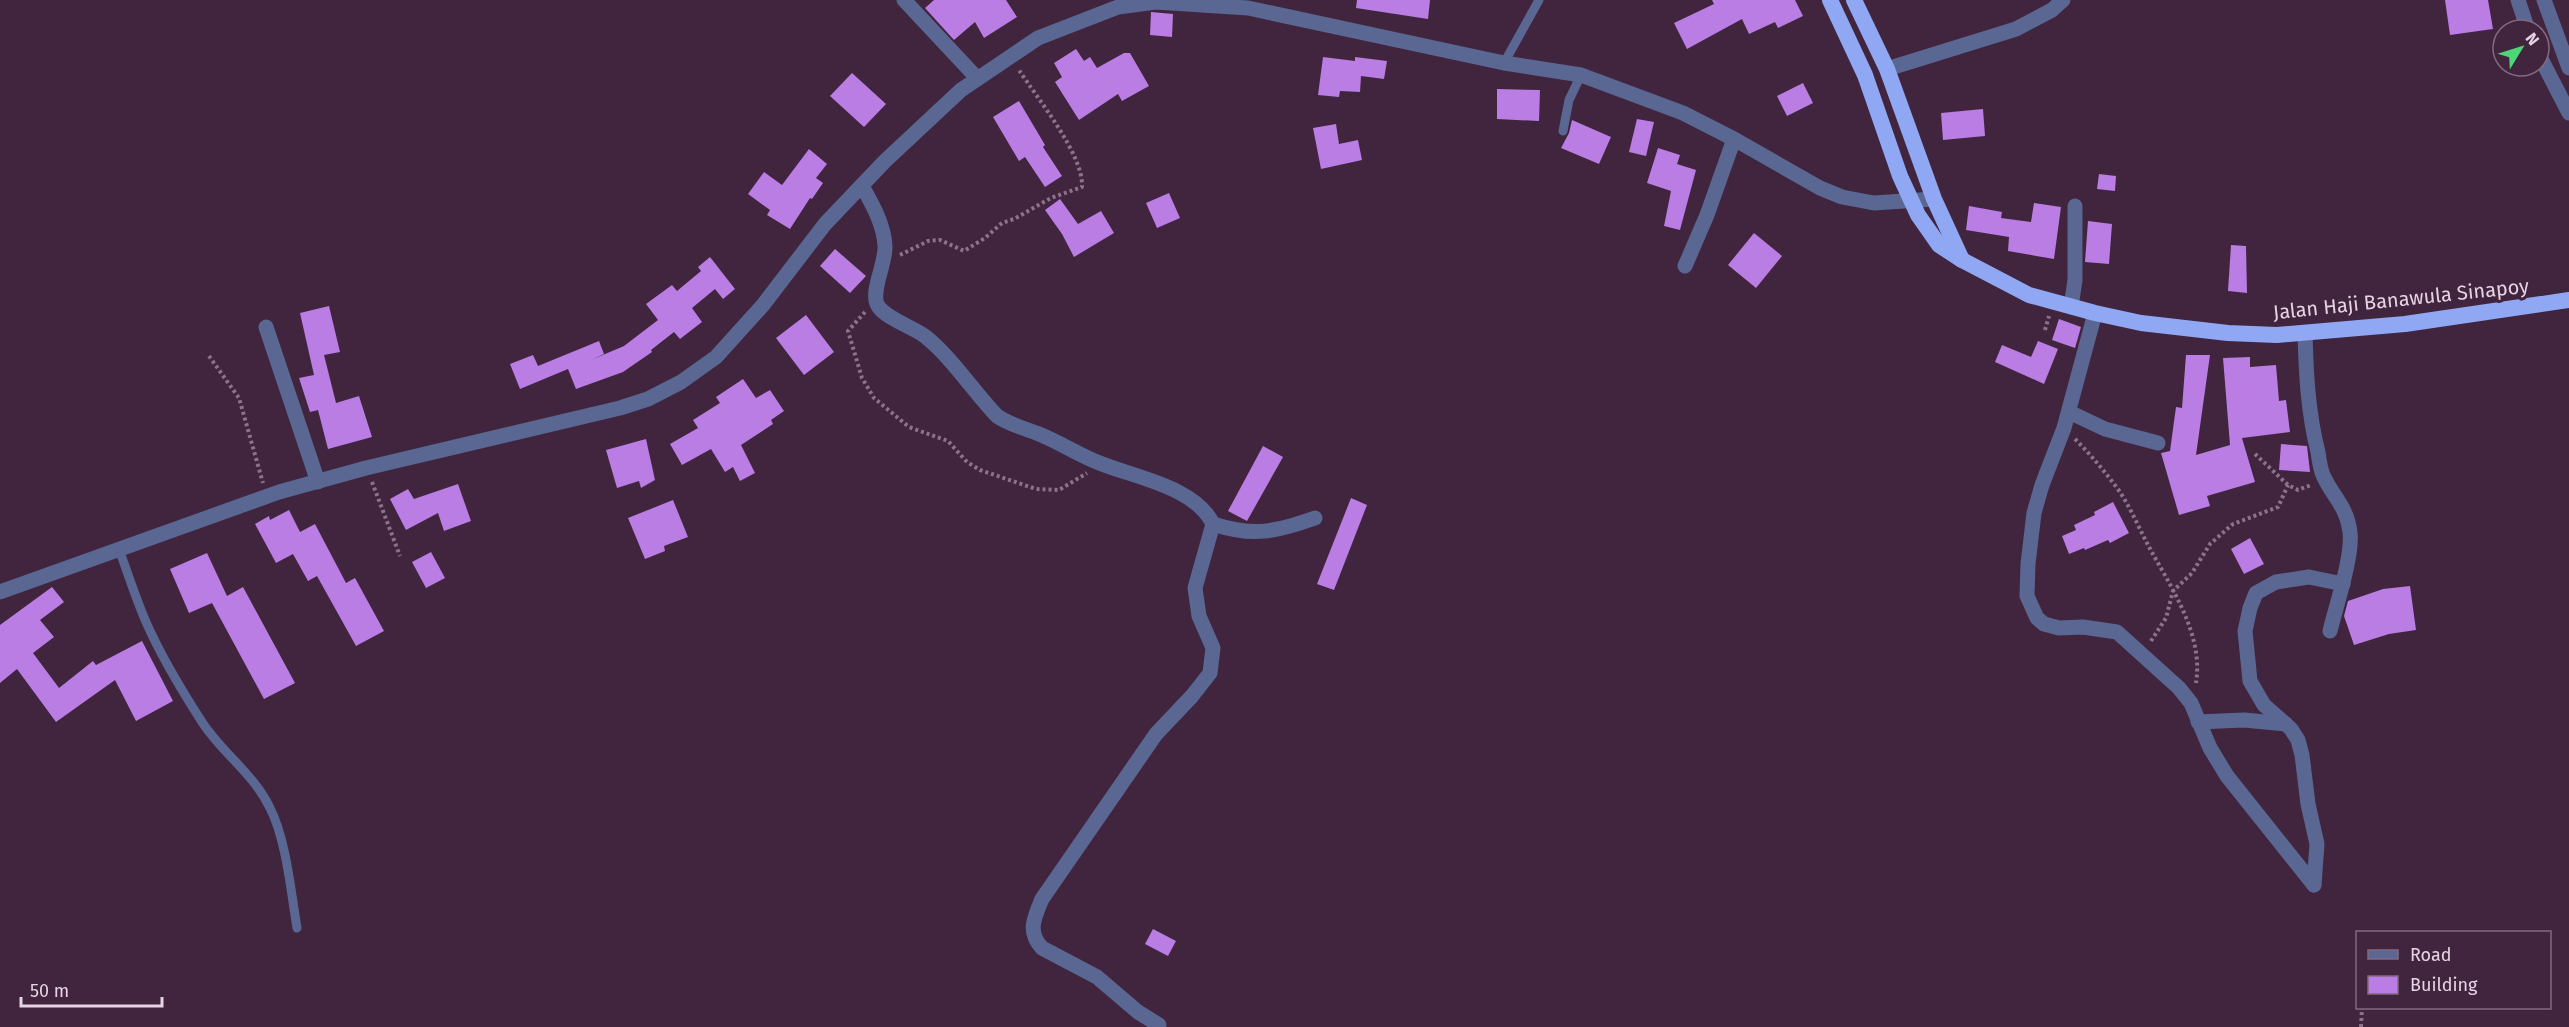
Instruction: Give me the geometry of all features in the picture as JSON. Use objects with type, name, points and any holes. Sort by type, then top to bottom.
[{"type":"highway","name":"Jalan Haji Banawula Sinapoy","points":[[1830,0],[1865,75],[1914,208],[1946,240],[1962,260],[2029,295],[2141,323],[2259,335],[2405,324],[2569,300]]},
{"type":"highway","name":"Jalan Haji Banawula Sinapoy","points":[[1854,0],[1887,69],[1936,203],[1946,240]]},
{"type":"street","points":[[904,0],[977,78]]},
{"type":"street","points":[[1887,69],[2016,29],[2052,10],[2063,0]]},
{"type":"street","points":[[2518,0],[2524,18]]},
{"type":"street","points":[[2544,0],[2569,68]]},
{"type":"street","points":[[0,592],[279,492],[366,468],[620,408],[648,399],[681,382],[716,357],[763,305],[825,224],[961,90],[1038,38],[1118,7],[1175,1],[1248,9],[1381,35],[1504,63],[1581,75],[1683,113],[1820,188],[1842,197],[1914,208],[1936,203]]},
{"type":"street","points":[[2551,78],[2569,113]]},
{"type":"street","points":[[1684,266],[1707,215],[1734,139]]},
{"type":"street","points":[[862,186],[882,226],[885,246],[876,300],[881,311],[926,336],[997,416],[1010,425],[1039,434],[1098,462],[1171,489],[1196,503],[1212,524],[1248,533],[1277,531],[1315,518]]},
{"type":"street","points":[[2071,307],[2075,280],[2074,206]]},
{"type":"street","points":[[2095,313],[2069,412],[2034,513],[2027,596],[2037,618],[2044,624],[2059,628],[2083,627],[2117,632],[2141,657],[2179,688],[2191,703],[2198,722],[2227,776],[2314,885],[2317,844],[2308,804],[2305,768],[2298,740],[2286,724],[2264,705],[2250,681],[2245,632],[2256,593],[2276,582],[2309,577],[2343,584]]},
{"type":"street","points":[[266,327],[318,482]]},
{"type":"street","points":[[2305,333],[2312,425],[2323,475],[2348,518],[2351,535],[2343,584],[2330,632]]},
{"type":"street","points":[[2069,412],[2105,429],[2158,443]]},
{"type":"street","points":[[1159,1025],[1138,1012],[1097,977],[1042,948],[1035,941],[1032,932],[1033,919],[1042,899],[1156,734],[1192,696],[1210,672],[1213,648],[1199,616],[1195,588],[1212,524]]},
{"type":"street","points":[[2198,722],[2244,720],[2286,724]]},
{"type":"lane","points":[[1504,63],[1539,0]]},
{"type":"lane","points":[[1563,131],[1569,100],[1581,75]]},
{"type":"lane","points":[[119,549],[147,623],[197,714],[217,742],[244,769],[263,793],[272,810],[278,826],[297,928]]},
{"type":"path","points":[[895,254],[902,256],[928,240],[940,240],[964,251],[986,238],[1002,223],[1014,219],[1051,198],[1082,187],[1083,175],[1076,157],[1009,56]]},
{"type":"path","points":[[876,300],[848,331],[862,378],[874,398],[909,427],[948,441],[967,462],[980,470],[1036,489],[1059,490],[1082,478],[1098,462]]},
{"type":"path","points":[[209,356],[240,398],[263,484],[279,492]]},
{"type":"path","points":[[2064,428],[2097,462],[2121,495],[2173,591],[2189,628],[2196,656],[2196,679],[2191,703]]},
{"type":"path","points":[[2255,454],[2288,485],[2298,490],[2308,487],[2323,475]]},
{"type":"path","points":[[366,468],[400,556]]},
{"type":"path","points":[[2141,657],[2166,618],[2173,591],[2192,573],[2210,544],[2233,524],[2278,507],[2288,485]]},
{"type":"path","points":[[2361,1027],[2362,1009]]},
{"type":"building","points":[[934,0],[1006,0],[1017,17],[984,38],[975,22],[954,40],[925,8]]},
{"type":"building","points":[[1357,0],[1430,0],[1428,19],[1356,8]]},
{"type":"building","points":[[1712,0],[1795,0],[1803,16],[1778,28],[1775,22],[1749,34],[1742,19],[1687,49],[1674,23],[1714,4]]},
{"type":"building","points":[[2445,0],[2488,0],[2491,29],[2450,35]]},
{"type":"building","points":[[1151,12],[1173,14],[1172,37],[1150,35]]},
{"type":"building","points":[[1076,49],[1084,61],[1090,57],[1097,68],[1124,53],[1130,53],[1149,86],[1122,101],[1118,94],[1079,120],[1055,82],[1062,77],[1054,63]]},
{"type":"building","points":[[1323,57],[1355,61],[1355,57],[1387,61],[1384,79],[1361,76],[1360,92],[1340,91],[1339,97],[1318,95]]},
{"type":"building","points":[[852,73],[886,104],[864,127],[830,96]]},
{"type":"building","points":[[1803,83],[1813,103],[1787,116],[1777,96]]},
{"type":"building","points":[[1497,89],[1540,90],[1539,121],[1497,119]]},
{"type":"building","points":[[1019,101],[1045,145],[1043,147],[1062,176],[1045,187],[1025,157],[1019,161],[993,117]]},
{"type":"building","points":[[1983,109],[1985,136],[1943,140],[1941,113]]},
{"type":"building","points":[[1637,119],[1654,122],[1646,156],[1629,152]]},
{"type":"building","points":[[1572,120],[1611,137],[1599,164],[1561,148],[1569,133]]},
{"type":"building","points":[[1336,124],[1339,144],[1358,140],[1362,160],[1321,169],[1313,128]]},
{"type":"building","points":[[1658,148],[1680,155],[1677,164],[1696,170],[1680,230],[1664,226],[1671,191],[1647,183]]},
{"type":"building","points":[[809,149],[827,164],[816,178],[823,183],[812,199],[810,198],[790,229],[767,215],[770,210],[748,194],[764,172],[782,185]]},
{"type":"building","points":[[2099,174],[2116,176],[2115,191],[2097,189]]},
{"type":"building","points":[[1169,193],[1180,218],[1157,228],[1146,203]]},
{"type":"building","points":[[1060,199],[1078,224],[1101,211],[1114,233],[1074,257],[1062,234],[1045,210]]},
{"type":"building","points":[[2034,203],[2061,207],[2054,259],[2008,251],[2009,237],[1966,230],[1969,206],[2002,212],[2001,218],[2031,222]]},
{"type":"building","points":[[2088,221],[2112,224],[2109,264],[2085,262]]},
{"type":"building","points":[[1754,233],[1782,256],[1756,288],[1728,265]]},
{"type":"building","points":[[2231,245],[2246,246],[2247,293],[2228,291]]},
{"type":"building","points":[[835,249],[866,276],[850,293],[820,266]]},
{"type":"building","points":[[710,257],[735,289],[723,299],[715,289],[692,308],[702,322],[680,339],[674,332],[651,350],[652,352],[623,372],[576,389],[568,369],[520,389],[510,364],[533,355],[538,366],[599,341],[604,354],[591,360],[624,346],[658,320],[646,304],[672,285],[677,291],[701,271],[698,267]]},
{"type":"building","points":[[329,306],[340,352],[324,355],[336,403],[359,396],[372,437],[328,449],[318,410],[310,412],[299,378],[314,375],[300,313]]},
{"type":"building","points":[[806,315],[834,352],[804,375],[776,338]]},
{"type":"building","points":[[2059,319],[2081,327],[2075,348],[2052,340]]},
{"type":"building","points":[[2038,341],[2058,349],[2044,384],[1995,362],[2002,345],[2031,357]]},
{"type":"building","points":[[2186,355],[2210,355],[2196,455],[2230,445],[2223,358],[2250,357],[2250,367],[2276,365],[2279,401],[2286,400],[2290,432],[2242,438],[2255,482],[2207,496],[2210,506],[2179,515],[2161,453],[2170,451],[2176,407],[2182,408]]},
{"type":"building","points":[[743,379],[756,398],[770,390],[784,411],[771,420],[773,424],[741,445],[755,473],[740,481],[733,467],[725,472],[711,449],[682,465],[670,444],[698,428],[693,420],[720,403],[716,397]]},
{"type":"building","points":[[646,439],[655,480],[641,488],[639,481],[617,488],[606,450]]},
{"type":"building","points":[[2281,444],[2307,446],[2310,472],[2279,470]]},
{"type":"building","points":[[1263,446],[1283,457],[1247,521],[1228,511]]},
{"type":"building","points":[[458,484],[471,521],[444,531],[438,513],[406,530],[390,499],[408,489],[414,499]]},
{"type":"building","points":[[1351,498],[1367,505],[1334,590],[1317,584]]},
{"type":"building","points":[[673,500],[688,537],[664,546],[665,551],[645,559],[628,518]]},
{"type":"building","points":[[2113,502],[2129,533],[2110,543],[2108,540],[2069,554],[2062,536],[2076,530],[2074,525],[2095,515],[2094,512]]},
{"type":"building","points":[[289,510],[300,532],[315,524],[346,583],[355,578],[384,631],[356,646],[317,576],[308,581],[293,554],[276,563],[255,524],[269,516],[270,520]]},
{"type":"building","points":[[2250,538],[2264,564],[2244,574],[2231,549]]},
{"type":"building","points":[[431,552],[445,578],[426,588],[412,562]]},
{"type":"building","points":[[207,553],[227,596],[243,587],[295,683],[264,699],[212,603],[189,613],[170,569]]},
{"type":"building","points":[[2410,586],[2416,630],[2389,634],[2354,645],[2344,616],[2348,601],[2383,589]]},
{"type":"building","points":[[52,587],[64,602],[40,620],[54,637],[33,653],[59,688],[93,661],[96,665],[142,641],[173,701],[136,721],[115,680],[56,722],[17,669],[0,683],[0,625]]},
{"type":"building","points":[[1153,929],[1176,941],[1168,956],[1145,944]]}]
